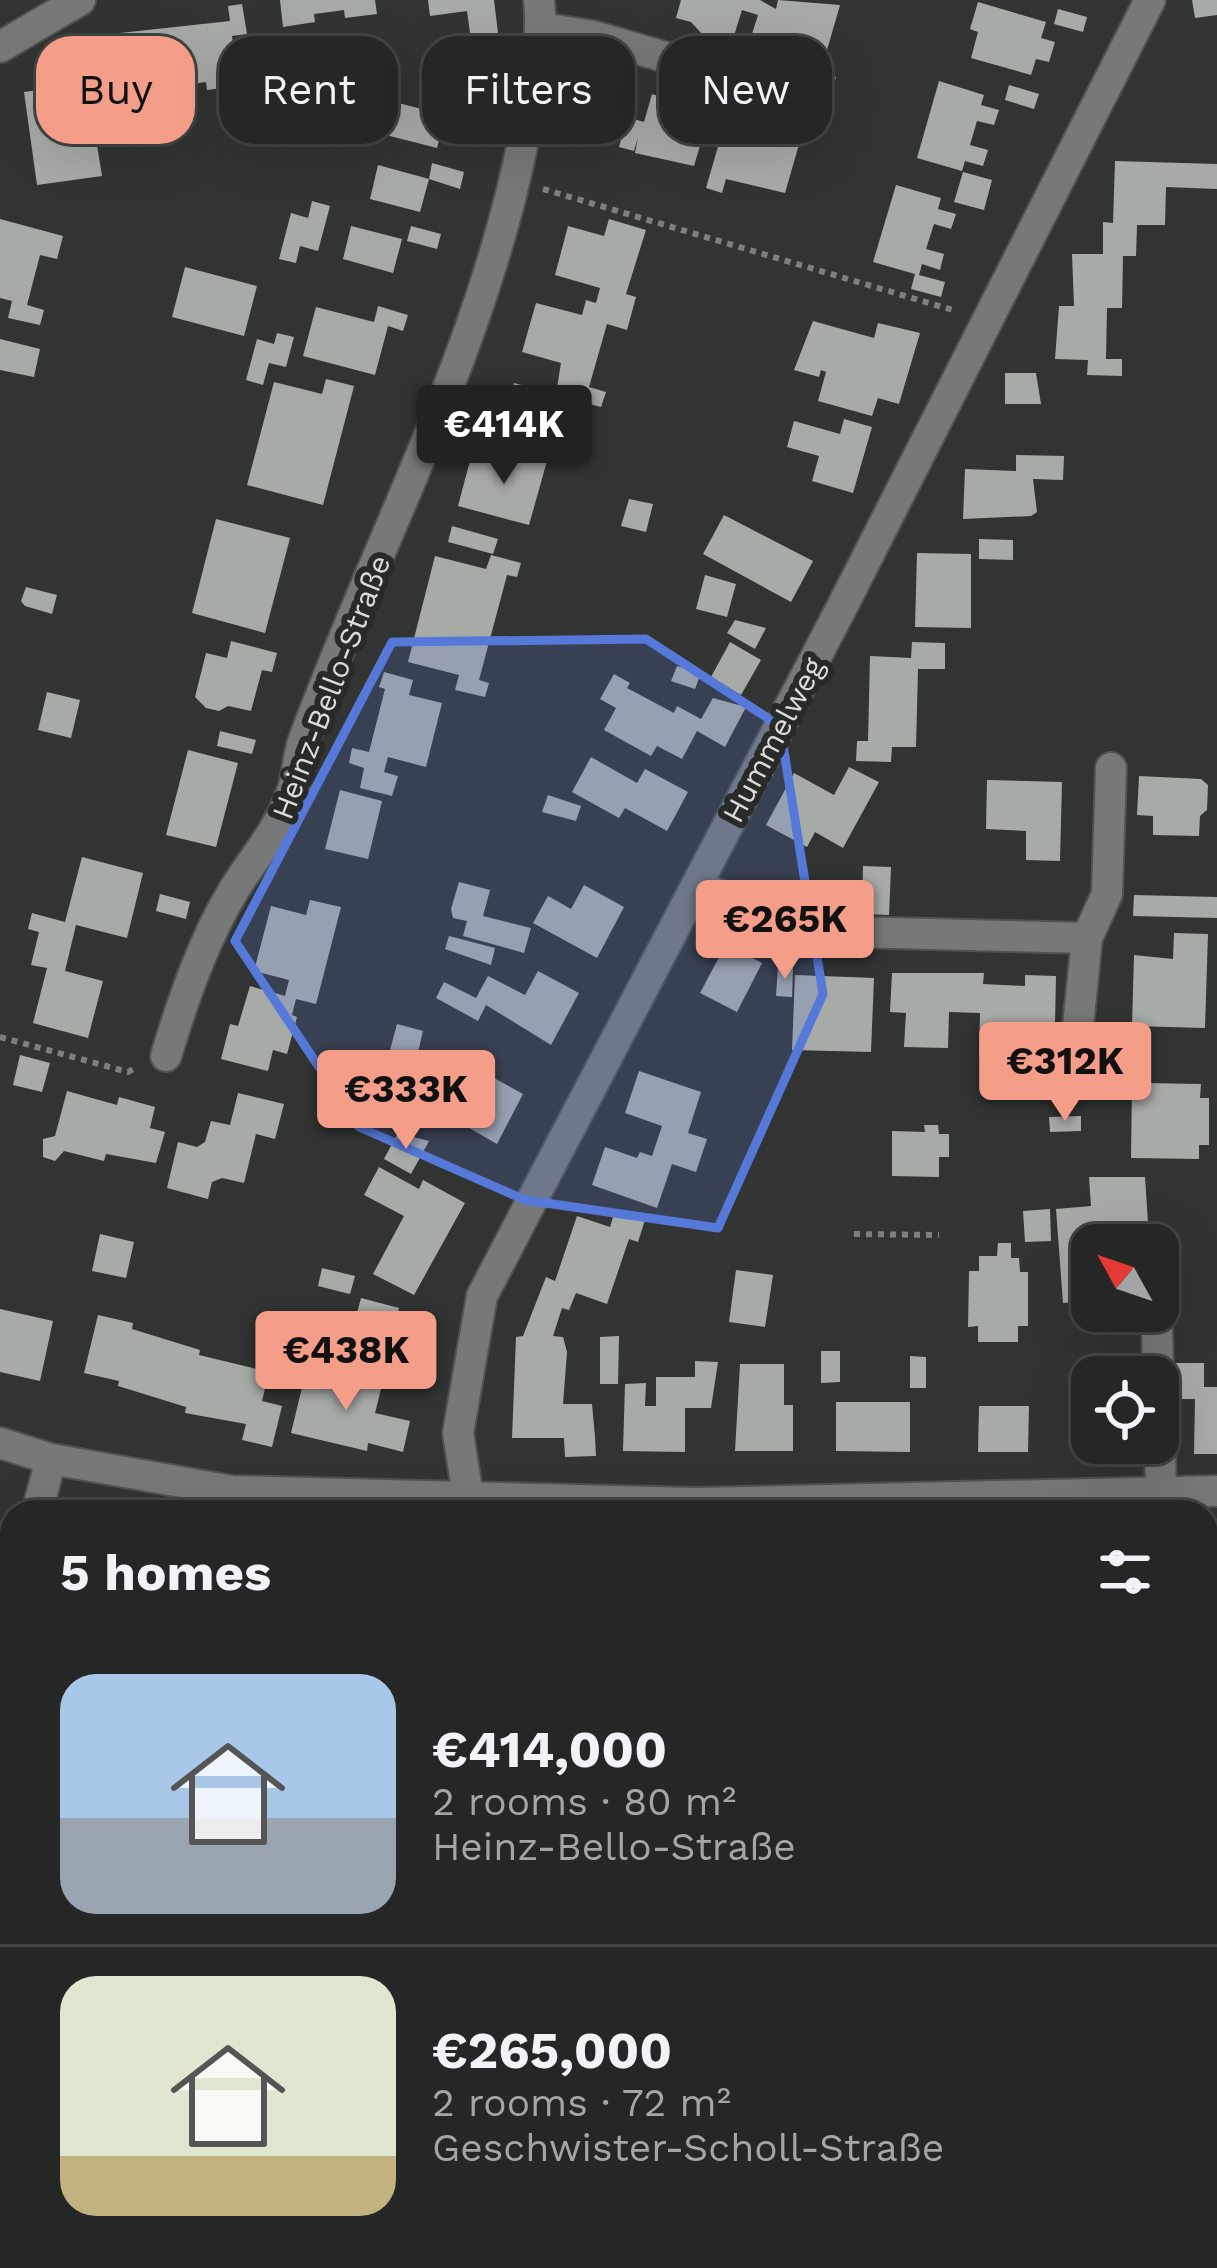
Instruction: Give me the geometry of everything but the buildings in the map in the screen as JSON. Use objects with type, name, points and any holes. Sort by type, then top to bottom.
[{"type":"street","points":[[0,47],[80,0]]},
{"type":"street","name":"Hummelweg","points":[[468,1496],[458,1433],[482,1296],[1150,0]]},
{"type":"street","name":"Heinz-Bello-Straße","points":[[166,1056],[181,1007],[235,888],[265,850],[293,792],[301,747],[388,543],[517,181],[540,14],[659,55]]},
{"type":"street","points":[[1074,1065],[1087,938],[1107,894],[1111,768]]},
{"type":"street","points":[[697,885],[771,920],[814,932],[1087,938]]},
{"type":"street","points":[[1157,1332],[1161,1493]]},
{"type":"street","points":[[0,1443],[51,1459],[232,1491],[336,1500]]},
{"type":"street","points":[[40,1500],[51,1459]]},
{"type":"street","points":[[836,1500],[1217,1491]]},
{"type":"street","points":[[412,1500],[468,1496],[598,1500]]},
{"type":"path","points":[[517,181],[988,320]]},
{"type":"path","points":[[0,1037],[128,1072],[166,1056]]},
{"type":"path","points":[[854,1234],[939,1235]]},
{"type":"highlighted area","points":[[646,639],[780,726],[823,994],[718,1228],[525,1200],[359,1127],[235,941],[392,642]]}]
